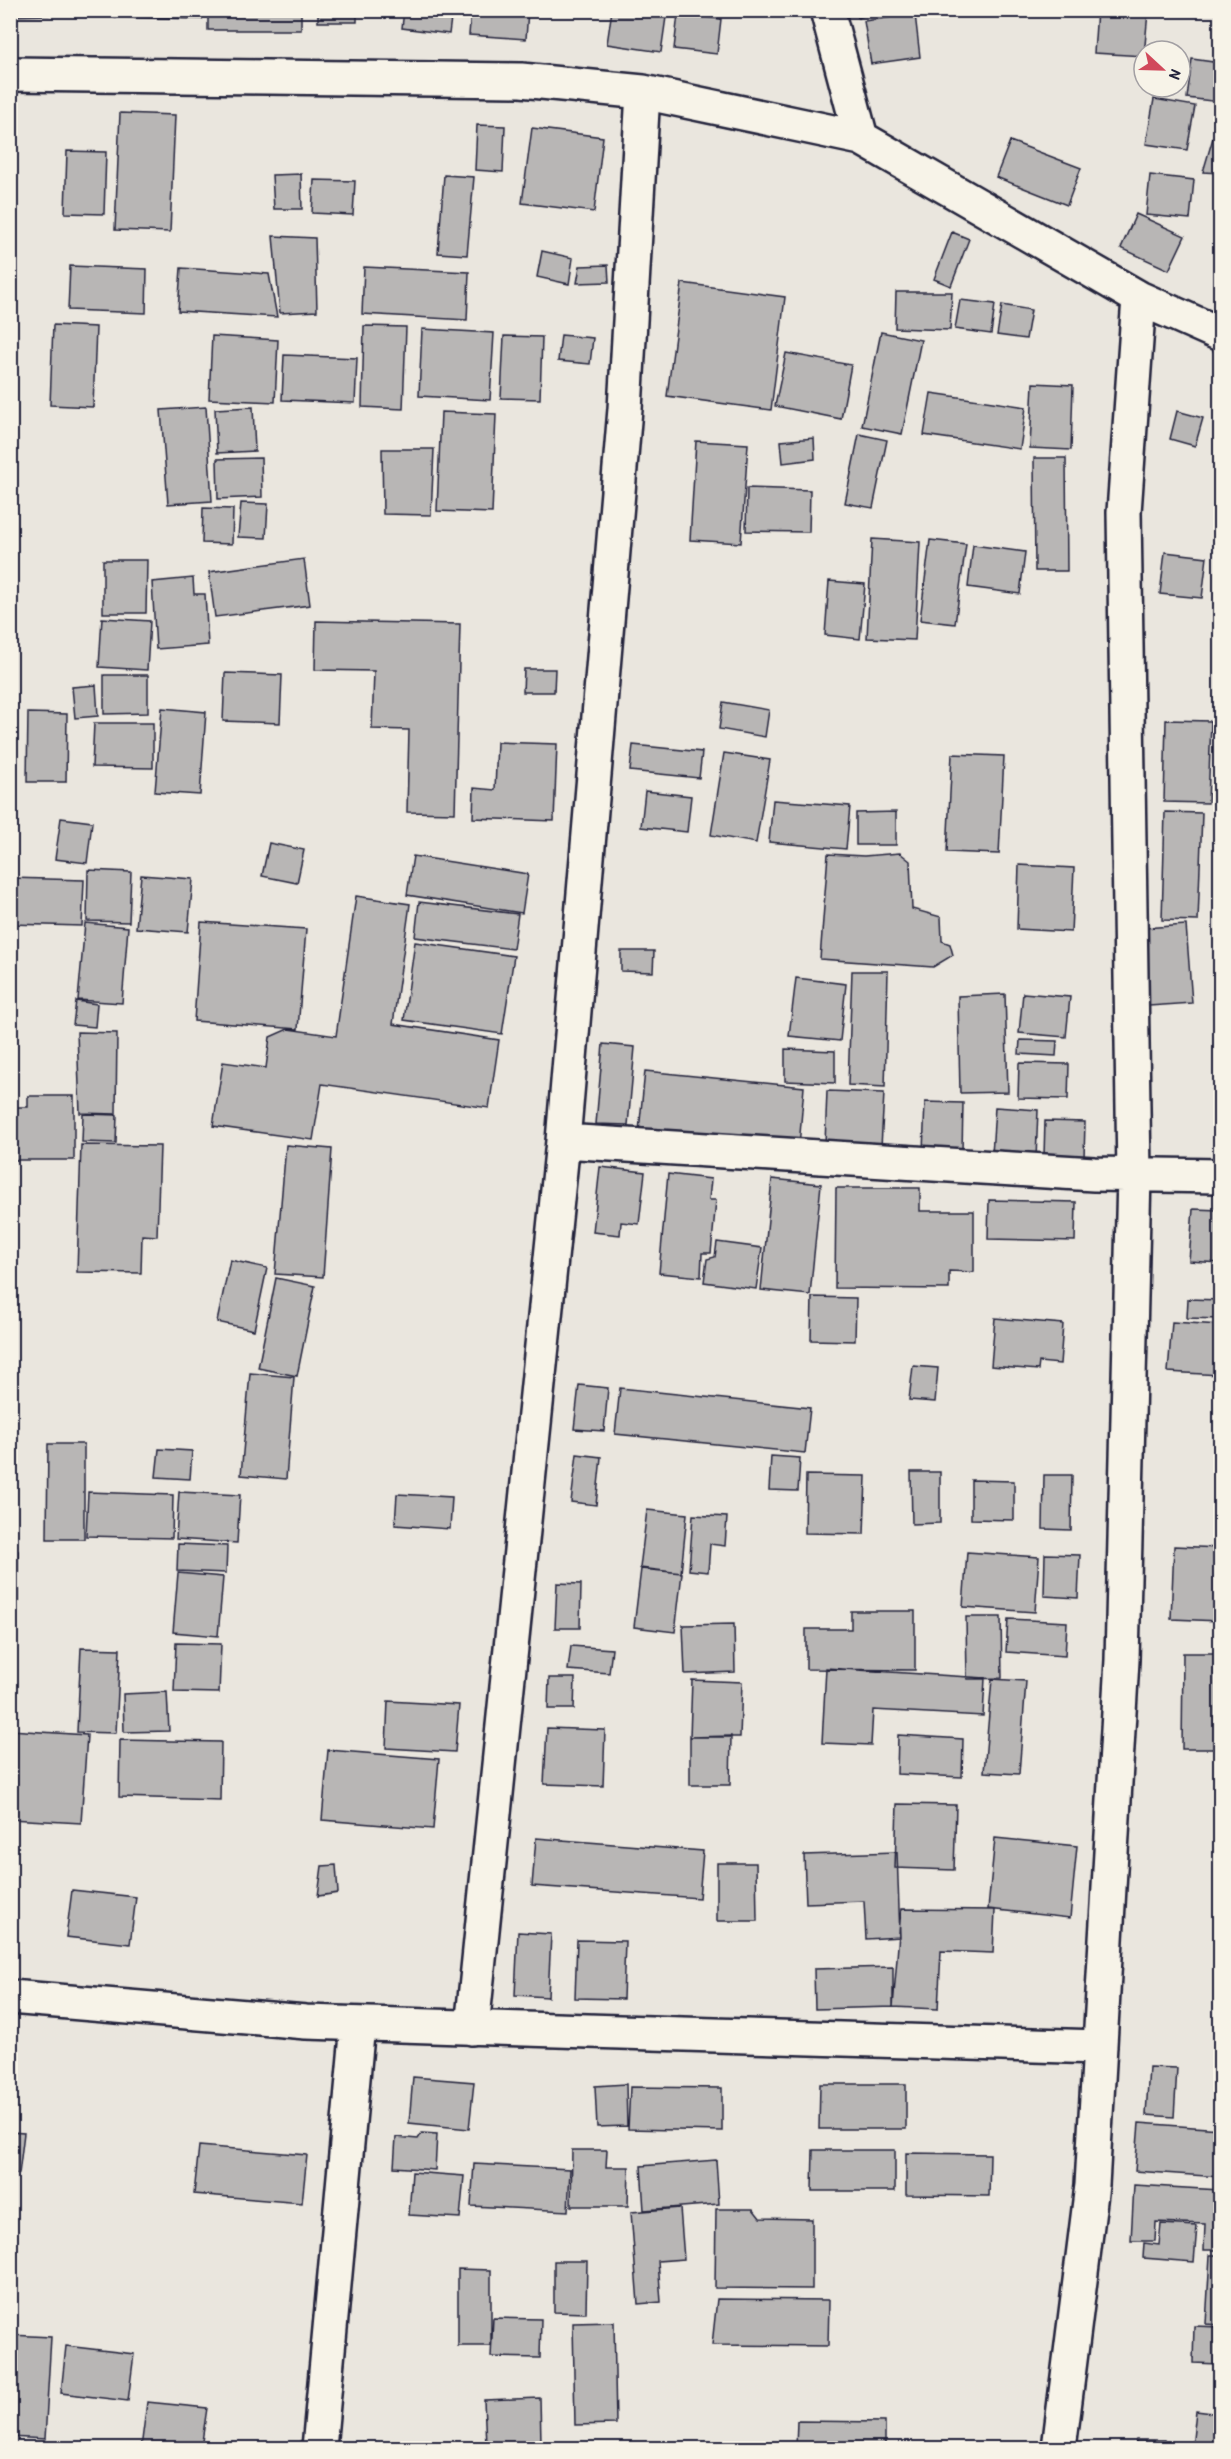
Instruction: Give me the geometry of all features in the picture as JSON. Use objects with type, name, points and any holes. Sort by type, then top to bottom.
[{"type":"street","points":[[827,10],[861,138]]},
{"type":"street","points":[[10,74],[520,80],[644,92],[861,138],[1138,298],[1221,334]]},
{"type":"street","points":[[472,2028],[563,1141],[625,409],[644,92]]},
{"type":"street","points":[[1059,2448],[1092,2185],[1122,1660],[1134,1175],[1124,512],[1138,298]]},
{"type":"street","points":[[563,1141],[1094,1174],[1221,1176]]},
{"type":"street","points":[[10,1997],[295,2021],[358,2024],[1100,2047]]},
{"type":"street","points":[[320,2448],[358,2024]]},
{"type":"building","points":[[10,10],[49,10],[49,15],[10,16]]},
{"type":"building","points":[[115,10],[203,10],[202,19],[115,17]]},
{"type":"building","points":[[208,10],[301,10],[301,30],[208,30]]},
{"type":"building","points":[[318,10],[357,10],[357,22],[318,22]]},
{"type":"building","points":[[404,10],[452,10],[449,34],[402,28]]},
{"type":"building","points":[[471,10],[528,10],[526,39],[469,35]]},
{"type":"building","points":[[612,10],[667,10],[661,52],[607,44]]},
{"type":"building","points":[[856,10],[881,10],[858,18]]},
{"type":"building","points":[[1097,10],[1148,12],[1146,39],[1132,39],[1132,55],[1094,53]]},
{"type":"building","points":[[678,14],[721,19],[717,54],[674,49]]},
{"type":"building","points":[[915,14],[920,57],[871,64],[864,21]]},
{"type":"building","points":[[1192,59],[1220,63],[1220,102],[1192,99]]},
{"type":"building","points":[[1154,99],[1195,106],[1187,150],[1146,144]]},
{"type":"building","points":[[120,113],[175,115],[170,232],[115,230]]},
{"type":"building","points":[[1220,114],[1220,173],[1203,172]]},
{"type":"building","points":[[477,125],[505,126],[503,172],[475,170]]},
{"type":"building","points":[[532,128],[603,137],[594,212],[522,203]]},
{"type":"building","points":[[1010,141],[1081,168],[1067,205],[996,177]]},
{"type":"building","points":[[67,151],[106,152],[104,214],[65,213]]},
{"type":"building","points":[[301,174],[302,209],[274,209],[272,175]]},
{"type":"building","points":[[444,175],[474,177],[467,255],[438,253]]},
{"type":"building","points":[[1150,175],[1194,180],[1190,219],[1146,215]]},
{"type":"building","points":[[314,180],[355,181],[353,215],[312,213]]},
{"type":"building","points":[[1136,214],[1185,236],[1169,270],[1121,248]]},
{"type":"building","points":[[952,232],[969,239],[951,286],[934,279]]},
{"type":"building","points":[[273,236],[315,238],[317,311],[280,313]]},
{"type":"building","points":[[542,251],[573,258],[569,284],[537,277]]},
{"type":"building","points":[[608,265],[609,282],[577,283],[580,266]]},
{"type":"building","points":[[70,266],[147,269],[146,313],[68,310]]},
{"type":"building","points":[[364,267],[469,272],[467,320],[362,314]]},
{"type":"building","points":[[181,268],[269,274],[277,317],[178,311]]},
{"type":"building","points":[[682,283],[785,297],[771,410],[667,396]]},
{"type":"building","points":[[896,292],[952,292],[950,330],[895,328]]},
{"type":"building","points":[[960,300],[995,304],[991,334],[955,329]]},
{"type":"building","points":[[1002,305],[1031,310],[1026,339],[997,335]]},
{"type":"building","points":[[53,325],[96,327],[93,407],[50,405]]},
{"type":"building","points":[[364,326],[406,327],[403,409],[362,407]]},
{"type":"building","points":[[422,329],[494,333],[490,400],[419,396]]},
{"type":"building","points":[[881,332],[921,340],[902,434],[862,426]]},
{"type":"building","points":[[561,335],[593,338],[590,364],[558,361]]},
{"type":"building","points":[[212,336],[278,340],[275,402],[209,399]]},
{"type":"building","points":[[504,336],[542,337],[540,399],[501,398]]},
{"type":"building","points":[[786,353],[851,365],[841,419],[775,406]]},
{"type":"building","points":[[284,355],[357,358],[355,403],[282,400]]},
{"type":"building","points":[[1033,383],[1073,385],[1071,450],[1030,448]]},
{"type":"building","points":[[931,393],[1026,407],[1020,449],[924,435]]},
{"type":"building","points":[[206,407],[212,501],[168,504],[161,410]]},
{"type":"building","points":[[253,407],[255,451],[217,453],[215,409]]},
{"type":"building","points":[[1177,411],[1203,418],[1195,446],[1170,439]]},
{"type":"building","points":[[441,412],[496,414],[492,513],[437,511]]},
{"type":"building","points":[[859,434],[887,440],[873,508],[845,503]]},
{"type":"building","points":[[814,438],[815,459],[783,463],[781,441]]},
{"type":"building","points":[[696,441],[748,444],[741,543],[690,540]]},
{"type":"building","points":[[382,449],[434,449],[431,515],[383,514]]},
{"type":"building","points":[[261,458],[262,497],[218,499],[217,459]]},
{"type":"building","points":[[1034,458],[1066,458],[1067,571],[1035,571]]},
{"type":"building","points":[[747,488],[810,490],[809,532],[746,531]]},
{"type":"building","points":[[241,503],[268,504],[266,538],[238,537]]},
{"type":"building","points":[[203,508],[233,509],[232,544],[202,543]]},
{"type":"building","points":[[872,539],[920,542],[915,640],[867,638]]},
{"type":"building","points":[[930,540],[966,544],[955,624],[920,620]]},
{"type":"building","points":[[973,545],[1025,552],[1020,594],[968,587]]},
{"type":"building","points":[[1165,552],[1207,557],[1202,598],[1160,594]]},
{"type":"building","points":[[304,559],[310,605],[215,617],[209,572]]},
{"type":"building","points":[[103,560],[147,560],[146,613],[103,613]]},
{"type":"building","points":[[193,578],[194,594],[205,594],[208,645],[156,649],[152,582]]},
{"type":"building","points":[[829,581],[865,584],[860,639],[825,635]]},
{"type":"building","points":[[102,618],[150,621],[147,670],[99,667]]},
{"type":"building","points":[[316,621],[460,624],[455,813],[407,812],[409,730],[372,729],[374,671],[315,670]]},
{"type":"building","points":[[524,669],[555,669],[554,692],[523,692]]},
{"type":"building","points":[[225,673],[282,675],[280,723],[223,721]]},
{"type":"building","points":[[104,675],[148,675],[148,713],[104,714]]},
{"type":"building","points":[[96,685],[98,716],[75,718],[72,687]]},
{"type":"building","points":[[723,702],[769,710],[765,737],[719,729]]},
{"type":"building","points":[[162,708],[206,712],[200,795],[155,792]]},
{"type":"building","points":[[28,713],[67,714],[66,782],[27,782]]},
{"type":"building","points":[[1166,720],[1211,721],[1208,803],[1164,802]]},
{"type":"building","points":[[94,723],[153,723],[153,768],[92,767]]},
{"type":"building","points":[[497,742],[557,744],[554,821],[473,818],[474,788],[495,790]]},
{"type":"building","points":[[633,745],[702,752],[699,778],[630,771]]},
{"type":"building","points":[[724,753],[770,760],[756,843],[711,835]]},
{"type":"building","points":[[952,754],[1004,756],[999,854],[947,852]]},
{"type":"building","points":[[645,791],[691,796],[687,832],[641,827]]},
{"type":"building","points":[[773,800],[850,806],[846,849],[769,842]]},
{"type":"building","points":[[896,812],[896,845],[856,845],[856,813]]},
{"type":"building","points":[[1165,812],[1202,813],[1198,921],[1162,920]]},
{"type":"building","points":[[61,818],[92,822],[87,863],[55,859]]},
{"type":"building","points":[[269,843],[304,850],[297,883],[262,876]]},
{"type":"building","points":[[900,853],[910,861],[912,909],[941,917],[942,941],[950,944],[953,955],[933,967],[820,959],[828,854],[864,856]]},
{"type":"building","points":[[413,856],[528,874],[522,913],[407,895]]},
{"type":"building","points":[[1019,865],[1074,868],[1071,932],[1017,929]]},
{"type":"building","points":[[88,870],[131,872],[129,922],[87,921]]},
{"type":"building","points":[[141,875],[193,879],[188,932],[136,928]]},
{"type":"building","points":[[10,878],[84,880],[82,926],[10,924]]},
{"type":"building","points":[[356,896],[410,904],[393,1024],[499,1040],[489,1108],[322,1084],[313,1140],[213,1126],[223,1062],[266,1068],[270,1037],[288,1029],[336,1036]]},
{"type":"building","points":[[419,902],[518,914],[513,949],[415,937]]},
{"type":"building","points":[[201,922],[306,929],[298,1029],[194,1021]]},
{"type":"building","points":[[85,923],[128,927],[122,1003],[78,1000]]},
{"type":"building","points":[[1186,925],[1192,1003],[1149,1006],[1144,928]]},
{"type":"building","points":[[415,942],[514,956],[502,1034],[404,1020]]},
{"type":"building","points":[[621,951],[654,951],[653,972],[621,971]]},
{"type":"building","points":[[852,971],[888,971],[885,1087],[848,1085]]},
{"type":"building","points":[[796,978],[846,984],[840,1041],[789,1036]]},
{"type":"building","points":[[1023,993],[1070,997],[1066,1037],[1019,1033]]},
{"type":"building","points":[[1005,994],[1008,1092],[960,1093],[958,996]]},
{"type":"building","points":[[76,1001],[97,1004],[95,1027],[73,1025]]},
{"type":"building","points":[[77,1032],[117,1033],[116,1114],[80,1113]]},
{"type":"building","points":[[1020,1040],[1057,1041],[1056,1056],[1019,1054]]},
{"type":"building","points":[[603,1044],[635,1047],[628,1125],[596,1124]]},
{"type":"building","points":[[785,1049],[835,1051],[835,1083],[785,1081]]},
{"type":"building","points":[[1019,1063],[1069,1064],[1068,1099],[1018,1098]]},
{"type":"building","points":[[645,1071],[804,1087],[799,1146],[639,1131]]},
{"type":"building","points":[[827,1091],[884,1093],[881,1147],[825,1144]]},
{"type":"building","points":[[28,1096],[74,1096],[74,1160],[14,1160],[14,1107],[28,1107]]},
{"type":"building","points":[[925,1102],[963,1103],[962,1152],[923,1152]]},
{"type":"building","points":[[995,1107],[1038,1110],[1036,1158],[992,1155]]},
{"type":"building","points":[[83,1114],[117,1115],[116,1143],[82,1142]]},
{"type":"building","points":[[1045,1121],[1085,1122],[1084,1158],[1044,1156]]},
{"type":"building","points":[[81,1145],[160,1146],[157,1236],[142,1235],[141,1273],[77,1272]]},
{"type":"building","points":[[286,1145],[332,1149],[323,1277],[275,1274]]},
{"type":"building","points":[[600,1167],[645,1172],[639,1224],[621,1222],[620,1235],[593,1232]]},
{"type":"building","points":[[668,1174],[711,1179],[709,1200],[716,1200],[711,1253],[702,1253],[701,1277],[659,1273]]},
{"type":"building","points":[[772,1179],[821,1184],[810,1295],[761,1290]]},
{"type":"building","points":[[836,1188],[920,1188],[920,1211],[974,1211],[974,1272],[949,1271],[949,1289],[835,1288]]},
{"type":"building","points":[[989,1200],[1076,1202],[1075,1241],[988,1239]]},
{"type":"building","points":[[1193,1209],[1220,1210],[1220,1263],[1189,1261]]},
{"type":"building","points":[[717,1242],[762,1248],[756,1289],[704,1282],[707,1259],[715,1257]]},
{"type":"building","points":[[230,1260],[267,1268],[254,1330],[217,1322]]},
{"type":"building","points":[[276,1278],[315,1286],[297,1376],[258,1368]]},
{"type":"building","points":[[812,1297],[856,1298],[855,1341],[811,1340]]},
{"type":"building","points":[[1188,1299],[1220,1300],[1220,1319],[1187,1318]]},
{"type":"building","points":[[995,1318],[1063,1324],[1060,1364],[1039,1362],[1038,1370],[991,1366]]},
{"type":"building","points":[[1172,1322],[1220,1325],[1220,1375],[1168,1372]]},
{"type":"building","points":[[913,1366],[938,1368],[935,1402],[909,1400]]},
{"type":"building","points":[[250,1373],[294,1377],[286,1479],[241,1475]]},
{"type":"building","points":[[579,1385],[608,1388],[604,1431],[574,1429]]},
{"type":"building","points":[[620,1388],[810,1408],[805,1453],[615,1434]]},
{"type":"building","points":[[48,1444],[84,1444],[84,1539],[47,1539]]},
{"type":"building","points":[[159,1449],[192,1451],[190,1479],[156,1477]]},
{"type":"building","points":[[577,1454],[601,1457],[596,1505],[571,1502]]},
{"type":"building","points":[[771,1456],[800,1458],[798,1491],[769,1490]]},
{"type":"building","points":[[911,1472],[940,1472],[940,1523],[912,1524]]},
{"type":"building","points":[[806,1475],[866,1476],[864,1534],[805,1533]]},
{"type":"building","points":[[1044,1475],[1072,1475],[1071,1530],[1043,1529]]},
{"type":"building","points":[[971,1480],[1014,1481],[1014,1520],[971,1519]]},
{"type":"building","points":[[88,1492],[173,1495],[172,1538],[86,1536]]},
{"type":"building","points":[[179,1492],[240,1495],[237,1543],[176,1539]]},
{"type":"building","points":[[397,1494],[452,1497],[450,1529],[395,1525]]},
{"type":"building","points":[[10,1510],[14,1510],[12,1535],[10,1535]]},
{"type":"building","points":[[647,1510],[687,1514],[681,1573],[640,1568]]},
{"type":"building","points":[[693,1515],[727,1517],[725,1546],[710,1544],[708,1572],[689,1570]]},
{"type":"building","points":[[178,1544],[227,1546],[226,1573],[177,1571]]},
{"type":"building","points":[[1174,1546],[1220,1548],[1220,1621],[1171,1619]]},
{"type":"building","points":[[10,1550],[18,1551],[18,1617],[10,1617]]},
{"type":"building","points":[[967,1552],[1039,1557],[1035,1612],[963,1607]]},
{"type":"building","points":[[1045,1554],[1080,1555],[1078,1598],[1044,1596]]},
{"type":"building","points":[[641,1569],[682,1573],[675,1632],[634,1627]]},
{"type":"building","points":[[178,1573],[223,1577],[218,1636],[173,1632]]},
{"type":"building","points":[[557,1583],[581,1584],[580,1628],[555,1628]]},
{"type":"building","points":[[851,1611],[915,1611],[915,1670],[806,1669],[806,1629],[851,1629]]},
{"type":"building","points":[[966,1617],[1001,1617],[1002,1678],[967,1679]]},
{"type":"building","points":[[1008,1619],[1067,1622],[1065,1656],[1006,1652]]},
{"type":"building","points":[[734,1624],[735,1672],[685,1674],[683,1625]]},
{"type":"building","points":[[176,1643],[221,1644],[219,1693],[174,1692]]},
{"type":"building","points":[[571,1646],[612,1649],[609,1673],[568,1670]]},
{"type":"building","points":[[81,1648],[120,1649],[116,1733],[77,1732]]},
{"type":"building","points":[[1183,1653],[1220,1653],[1220,1749],[1182,1749]]},
{"type":"building","points":[[826,1668],[985,1678],[983,1716],[873,1710],[871,1745],[822,1743]]},
{"type":"building","points":[[549,1678],[575,1678],[574,1709],[548,1709]]},
{"type":"building","points":[[992,1679],[1026,1681],[1019,1774],[984,1772]]},
{"type":"building","points":[[692,1680],[742,1682],[740,1737],[690,1737]]},
{"type":"building","points":[[167,1692],[169,1731],[124,1732],[123,1694]]},
{"type":"building","points":[[388,1701],[459,1705],[455,1752],[386,1748]]},
{"type":"building","points":[[547,1728],[605,1730],[603,1786],[544,1784]]},
{"type":"building","points":[[10,1730],[87,1735],[81,1823],[10,1819]]},
{"type":"building","points":[[898,1735],[963,1739],[962,1777],[897,1774]]},
{"type":"building","points":[[731,1736],[730,1785],[690,1785],[690,1737]]},
{"type":"building","points":[[120,1740],[221,1742],[220,1800],[119,1797]]},
{"type":"building","points":[[328,1750],[439,1759],[433,1829],[322,1820]]},
{"type":"building","points":[[897,1804],[956,1805],[954,1870],[895,1868]]},
{"type":"building","points":[[536,1838],[703,1851],[699,1898],[532,1886]]},
{"type":"building","points":[[995,1838],[1077,1846],[1070,1918],[988,1909]]},
{"type":"building","points":[[897,1852],[900,1937],[866,1939],[864,1901],[806,1903],[804,1855]]},
{"type":"building","points":[[717,1863],[756,1863],[757,1921],[717,1921]]},
{"type":"building","points":[[336,1865],[338,1893],[318,1896],[322,1866]]},
{"type":"building","points":[[72,1890],[136,1897],[130,1944],[66,1937]]},
{"type":"building","points":[[901,1909],[995,1910],[993,1953],[941,1951],[938,2009],[893,2007]]},
{"type":"building","points":[[518,1932],[551,1934],[548,1997],[515,1995]]},
{"type":"building","points":[[577,1940],[625,1941],[623,1999],[575,1998]]},
{"type":"building","points":[[893,1967],[893,2007],[815,2009],[814,1969]]},
{"type":"building","points":[[1149,2067],[1177,2068],[1174,2117],[1146,2115]]},
{"type":"building","points":[[413,2077],[474,2082],[469,2129],[409,2123]]},
{"type":"building","points":[[626,2084],[627,2126],[597,2127],[595,2086]]},
{"type":"building","points":[[820,2084],[906,2084],[906,2129],[819,2129]]},
{"type":"building","points":[[630,2087],[722,2088],[722,2131],[628,2129]]},
{"type":"building","points":[[1139,2123],[1220,2129],[1220,2177],[1135,2171]]},
{"type":"building","points":[[10,2132],[24,2133],[19,2174],[10,2173]]},
{"type":"building","points":[[422,2133],[437,2134],[435,2170],[394,2167],[396,2137],[418,2139]]},
{"type":"building","points":[[199,2146],[307,2155],[302,2203],[194,2194]]},
{"type":"building","points":[[572,2150],[607,2150],[606,2167],[629,2167],[628,2206],[571,2206]]},
{"type":"building","points":[[813,2150],[895,2150],[895,2191],[812,2191]]},
{"type":"building","points":[[906,2153],[990,2154],[989,2196],[906,2195]]},
{"type":"building","points":[[716,2160],[719,2204],[644,2210],[641,2166]]},
{"type":"building","points":[[474,2164],[570,2169],[568,2211],[471,2206]]},
{"type":"building","points":[[412,2172],[464,2176],[460,2218],[409,2215]]},
{"type":"building","points":[[1134,2185],[1220,2190],[1220,2250],[1204,2250],[1205,2224],[1156,2222],[1155,2241],[1131,2241]]},
{"type":"building","points":[[680,2208],[684,2259],[658,2261],[661,2302],[638,2304],[631,2212]]},
{"type":"building","points":[[716,2209],[753,2209],[760,2218],[812,2219],[812,2289],[715,2288]]},
{"type":"building","points":[[1161,2224],[1197,2226],[1194,2262],[1143,2258],[1144,2243],[1159,2245]]},
{"type":"building","points":[[1210,2255],[1220,2255],[1220,2325],[1206,2324]]},
{"type":"building","points":[[554,2261],[587,2261],[586,2313],[554,2312]]},
{"type":"building","points":[[458,2269],[491,2270],[491,2346],[458,2346]]},
{"type":"building","points":[[717,2299],[829,2300],[828,2346],[712,2345]]},
{"type":"building","points":[[493,2318],[541,2319],[540,2358],[491,2357]]},
{"type":"building","points":[[614,2322],[616,2424],[575,2425],[573,2323]]},
{"type":"building","points":[[1194,2326],[1220,2327],[1220,2364],[1193,2363]]},
{"type":"building","points":[[10,2335],[51,2337],[45,2439],[10,2437]]},
{"type":"building","points":[[66,2346],[134,2354],[128,2401],[61,2393]]},
{"type":"building","points":[[540,2398],[541,2443],[486,2445],[484,2400]]},
{"type":"building","points":[[147,2402],[207,2408],[201,2448],[141,2448]]},
{"type":"building","points":[[1196,2411],[1220,2414],[1220,2448],[1192,2448]]},
{"type":"building","points":[[797,2421],[885,2422],[885,2448],[796,2448]]},
{"type":"building","points":[[1136,2440],[1165,2440],[1165,2448],[1136,2448]]},
{"type":"building","points":[[494,2445],[524,2448],[494,2448]]}]
